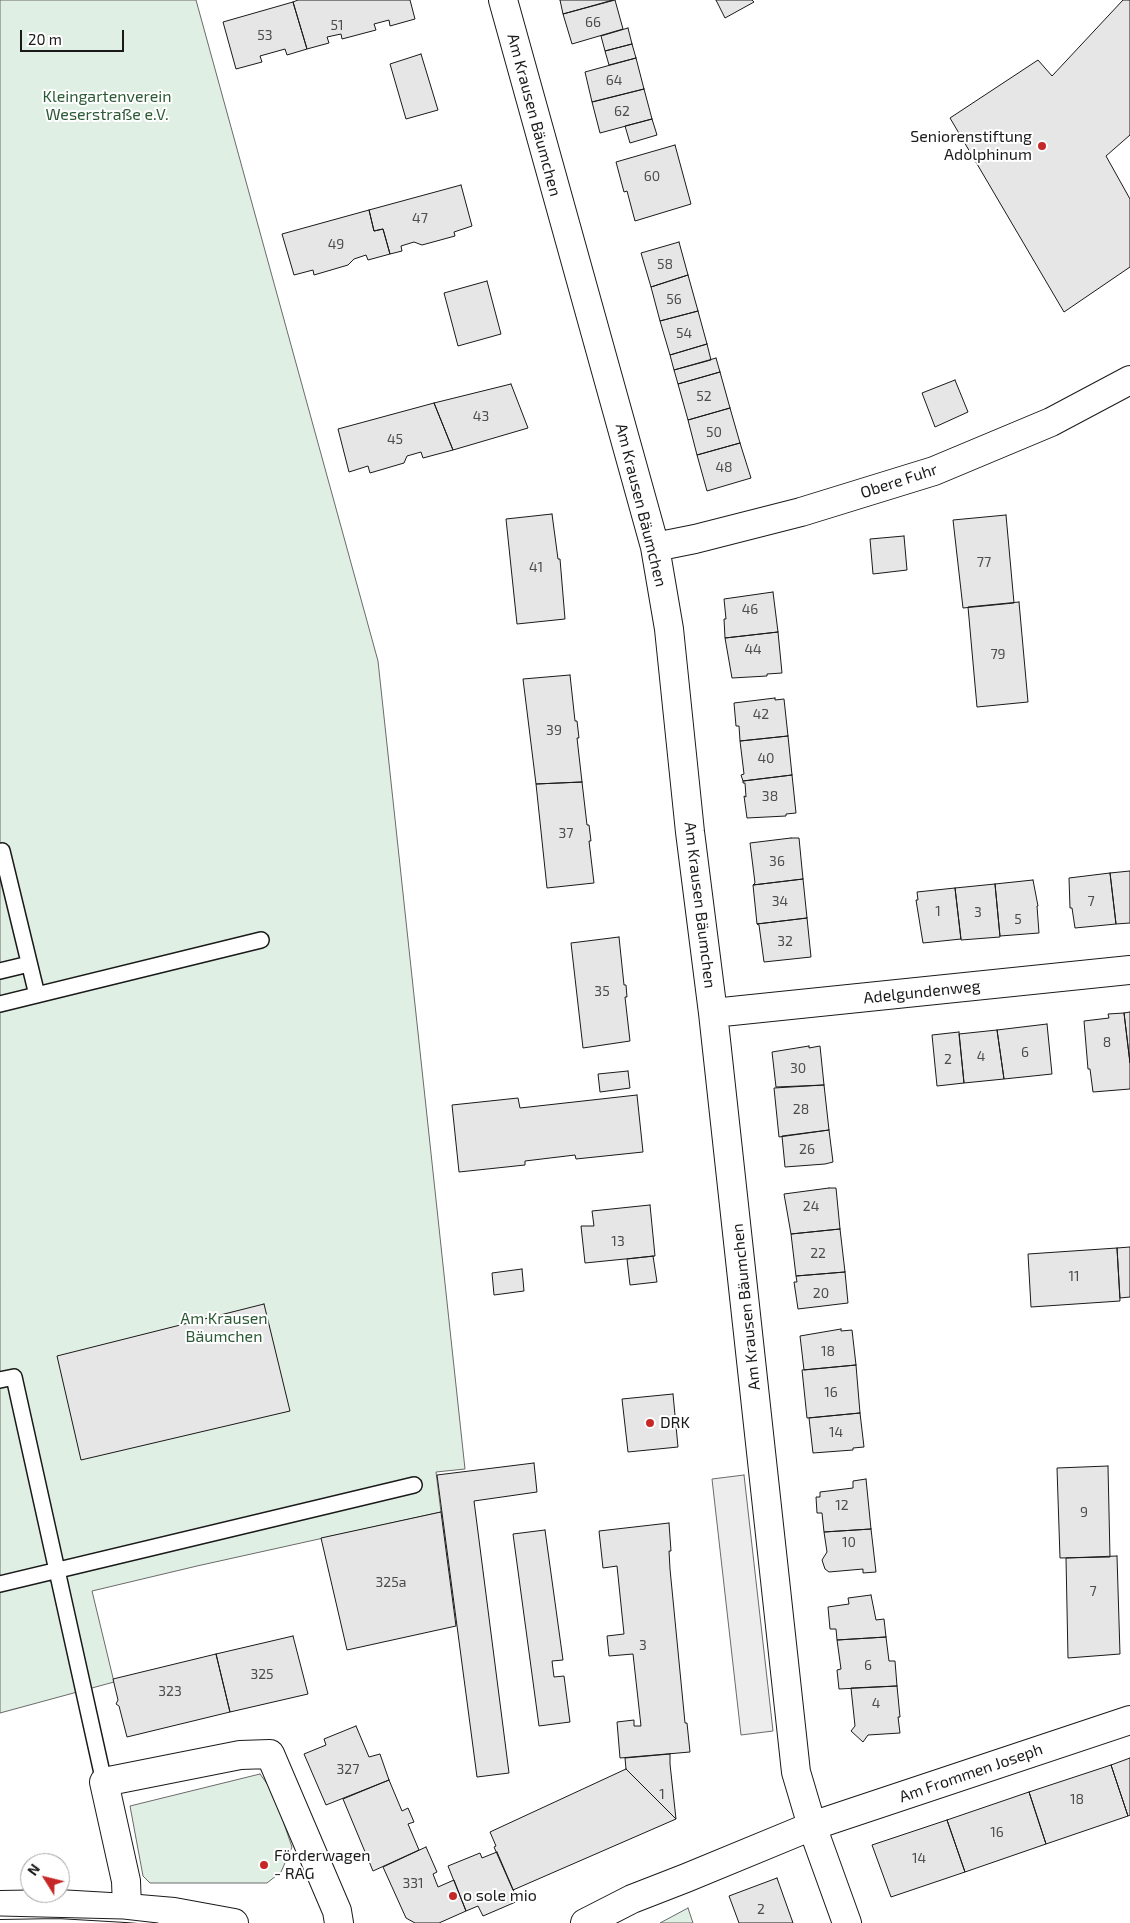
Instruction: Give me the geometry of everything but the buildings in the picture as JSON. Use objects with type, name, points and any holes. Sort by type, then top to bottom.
[{"type":"street","name":"Am Krausen Bäumchen","points":[[503,0],[655,547],[669,629],[690,832],[714,1013],[796,1772],[812,1826]]},
{"type":"street","name":"Obere Fuhr","points":[[655,547],[802,512],[934,471],[1051,422],[1130,380]]},
{"type":"street","name":"Adelgundenweg","points":[[714,1013],[1130,970]]},
{"type":"street","name":"Am Frommen Joseph","points":[[585,1923],[632,1898],[812,1826],[1130,1720]]},
{"type":"street","points":[[127,1908],[126,1881],[104,1782],[240,1755],[270,1754],[337,1911],[340,1923]]},
{"type":"street","points":[[812,1826],[847,1923]]},
{"type":"street","points":[[0,1905],[58,1904],[127,1908],[174,1912],[234,1923]]},
{"type":"lane","points":[[2,851],[37,995]]},
{"type":"lane","points":[[0,1004],[261,940]]},
{"type":"lane","points":[[0,971],[28,964]]},
{"type":"lane","points":[[0,1380],[14,1377],[104,1782]]},
{"type":"lane","points":[[0,1584],[56,1569],[414,1485]]},
{"type":"green space","name":"Am Krausen Bäumchen","points":[[0,0],[196,0],[378,661],[465,1469],[436,1472],[441,1512],[92,1591],[114,1682],[0,1713]]},
{"type":"green space","points":[[260,1774],[268,1785],[292,1847],[281,1872],[267,1883],[150,1883],[143,1876],[130,1806]]},
{"type":"green space","points":[[688,1908],[693,1923],[660,1923]]},
{"type":"shaded area","points":[[744,1475],[773,1731],[741,1735],[712,1479]]},
{"type":"tram line","points":[[0,1916],[123,1919],[158,1923]]},
{"type":"place","name":"Seniorenstiftung Adolphinum","points":[[1042,146]]},
{"type":"place","name":"DRK","points":[[650,1423]]},
{"type":"place","name":"Förderwagen - RAG","points":[[264,1865]]},
{"type":"place","name":"o sole mio","points":[[453,1896]]},
{"type":"park label","name":"Kleingartenverein Weserstraße e.V.","points":[[107,106]]}]
